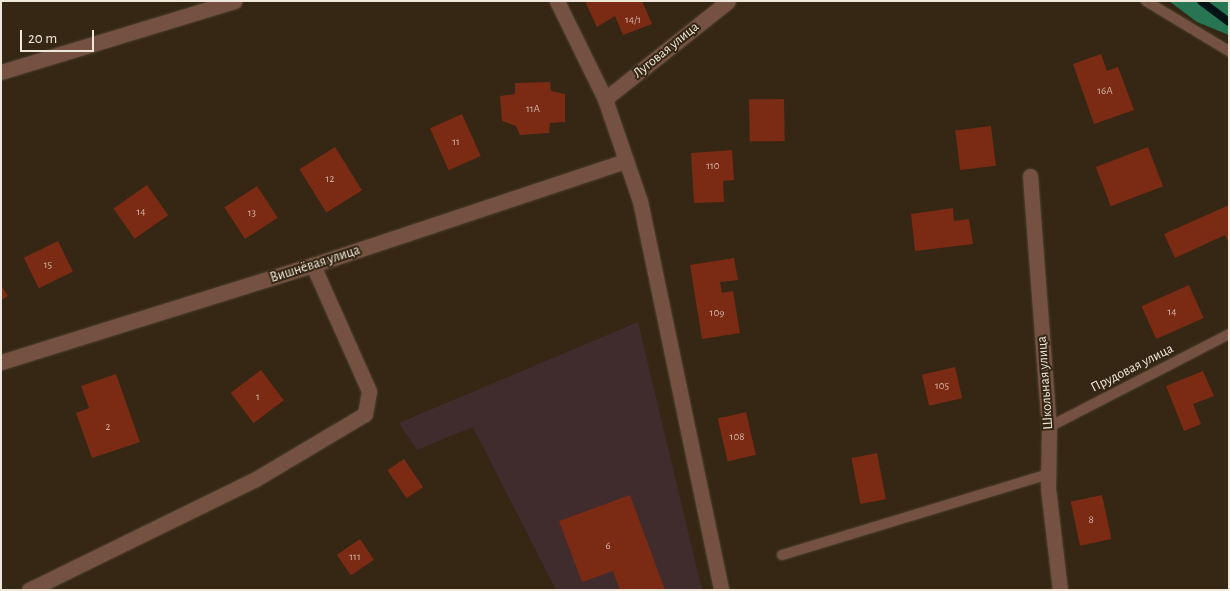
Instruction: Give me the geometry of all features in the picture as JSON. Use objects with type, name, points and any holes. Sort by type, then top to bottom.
[{"type":"street","points":[[1,72],[234,1]]},
{"type":"street","points":[[557,1],[605,99],[640,201],[721,590]]},
{"type":"street","name":"Луговая улица","points":[[605,99],[728,1]]},
{"type":"street","name":"Вишнёвая улица","points":[[1,362],[313,265],[626,161]]},
{"type":"street","name":"Школьная улица","points":[[1030,176],[1048,427],[1048,474],[1060,590]]},
{"type":"street","points":[[29,590],[254,480],[365,414],[369,391],[313,265]]},
{"type":"lane","points":[[1146,1],[1229,52]]},
{"type":"lane","name":"Прудовая улица","points":[[1048,427],[1229,334]]},
{"type":"lane","points":[[782,555],[1048,474]]},
{"type":"shaded area","points":[[638,322],[702,590],[556,590],[473,427],[417,450],[399,423]]},
{"type":"green space","points":[[1169,1],[1229,1],[1229,35],[1197,22]]},
{"type":"building","points":[[585,1],[642,1],[652,24],[623,35],[615,16],[597,27]]},
{"type":"building","points":[[1101,54],[1107,71],[1118,67],[1134,110],[1094,124],[1073,64]]},
{"type":"building","points":[[550,82],[551,91],[565,94],[565,122],[550,123],[549,133],[520,135],[516,126],[502,121],[500,96],[515,94],[515,83]]},
{"type":"building","points":[[784,99],[785,141],[750,142],[749,100]]},
{"type":"building","points":[[462,114],[481,156],[449,170],[430,128]]},
{"type":"building","points":[[991,126],[996,166],[960,170],[955,130]]},
{"type":"building","points":[[335,147],[362,190],[326,213],[299,169]]},
{"type":"building","points":[[1148,147],[1163,186],[1111,206],[1096,167]]},
{"type":"building","points":[[732,150],[734,180],[723,181],[724,202],[694,203],[691,153]]},
{"type":"building","points":[[147,185],[168,215],[135,239],[113,209]]},
{"type":"building","points":[[257,186],[278,218],[245,239],[224,207]]},
{"type":"building","points":[[1229,205],[1229,244],[1225,235],[1175,258],[1164,234]]},
{"type":"building","points":[[953,208],[954,221],[969,219],[973,244],[915,251],[911,214]]},
{"type":"building","points":[[58,241],[73,272],[39,288],[24,258]]},
{"type":"building","points":[[734,258],[738,280],[720,282],[722,293],[733,291],[740,333],[702,339],[690,265]]},
{"type":"building","points":[[1,285],[8,296],[1,300]]},
{"type":"building","points":[[1189,285],[1204,318],[1156,339],[1141,306]]},
{"type":"building","points":[[955,367],[962,398],[929,406],[922,375]]},
{"type":"building","points":[[261,370],[284,400],[254,423],[231,393]]},
{"type":"building","points":[[1203,371],[1214,396],[1193,404],[1201,424],[1184,431],[1166,386]]},
{"type":"building","points":[[116,374],[140,442],[92,458],[76,413],[89,408],[81,386]]},
{"type":"building","points":[[746,412],[756,455],[728,461],[718,419]]},
{"type":"building","points":[[877,453],[886,499],[860,504],[851,458]]},
{"type":"building","points":[[404,459],[423,487],[406,498],[387,470]]},
{"type":"building","points":[[630,495],[665,590],[620,590],[613,571],[582,582],[559,521]]},
{"type":"building","points":[[1102,495],[1111,539],[1080,546],[1071,502]]},
{"type":"building","points":[[360,539],[374,560],[351,575],[337,555]]},
{"type":"waterway","points":[[1201,1],[1229,22]]}]
